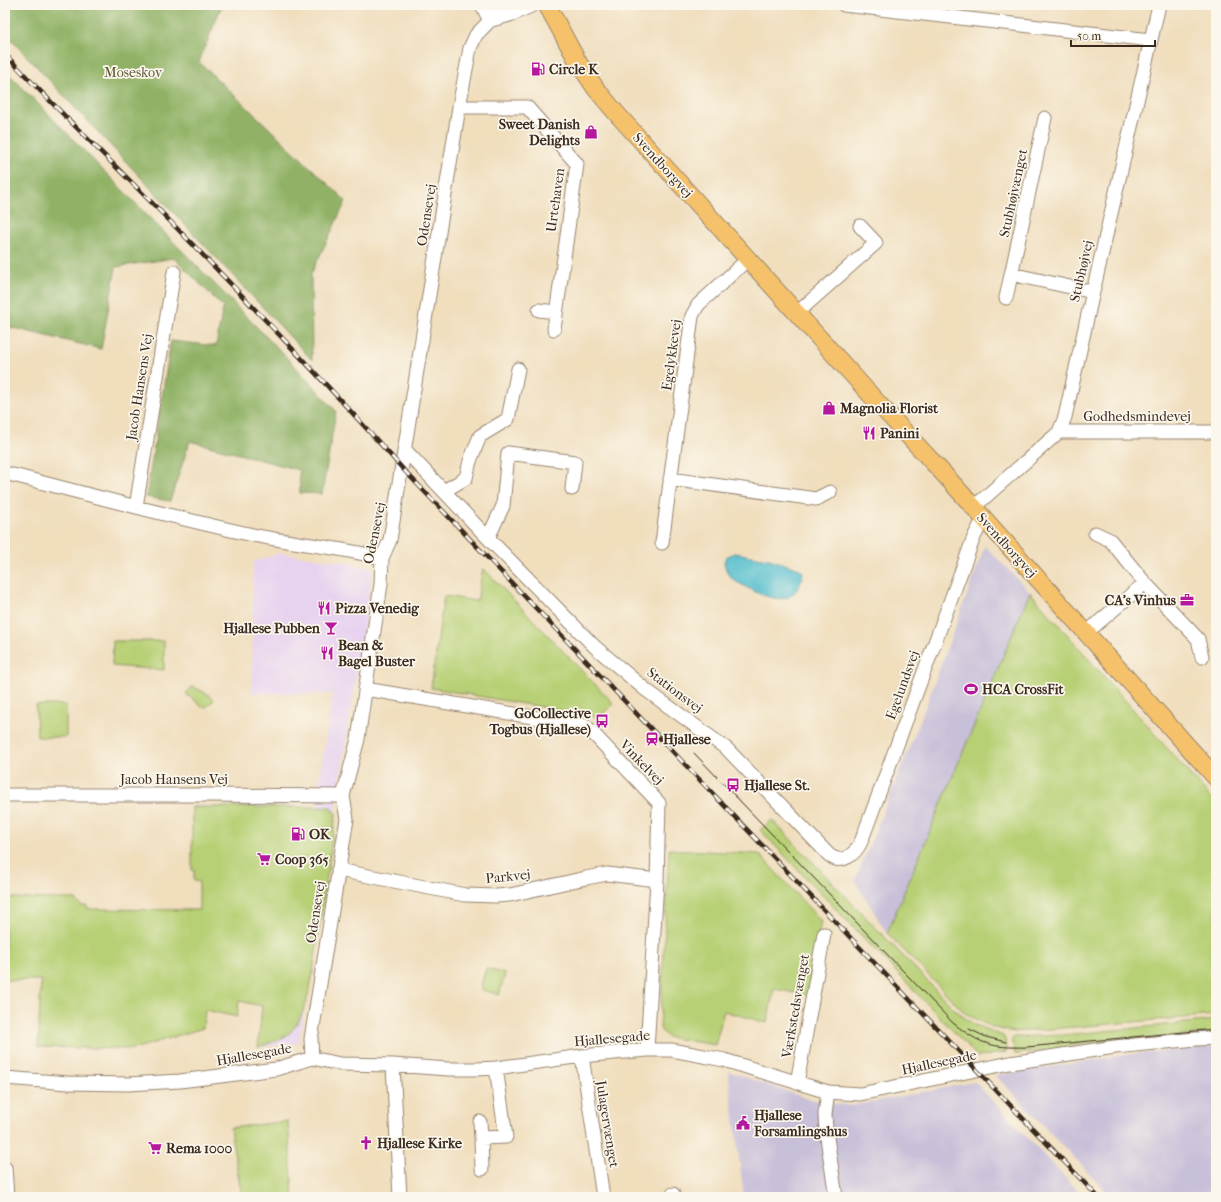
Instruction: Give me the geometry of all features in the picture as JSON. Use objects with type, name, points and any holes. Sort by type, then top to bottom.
[{"type":"main road","name":"Svendborgvej","points":[[546,5],[578,62],[596,89],[617,114],[979,513],[1216,778]]},
{"type":"street","points":[[482,5],[490,20],[513,14],[533,5]]},
{"type":"street","name":"Odensevej","points":[[312,1058],[311,1039],[347,820],[343,796],[358,739],[381,584],[382,558],[390,540],[459,107],[470,48],[476,35],[505,5]]},
{"type":"street","points":[[844,5],[1150,40]]},
{"type":"street","name":"Stubhøjvej","points":[[979,513],[1059,432],[1066,417],[1159,5]]},
{"type":"street","name":"Urtehaven","points":[[459,107],[527,107],[577,164],[554,329]]},
{"type":"street","name":"Stubhøjvænget","points":[[1006,298],[1045,118]]},
{"type":"street","points":[[797,313],[876,243],[860,226]]},
{"type":"street","name":"Egelykkevej","points":[[662,543],[692,316],[698,305],[748,259]]},
{"type":"street","name":"Jacob Hansens Vej","points":[[136,507],[174,272]]},
{"type":"street","points":[[1011,274],[1093,292]]},
{"type":"street","points":[[540,310],[556,312]]},
{"type":"street","points":[[444,491],[466,478],[470,461],[480,436],[508,419],[518,369]]},
{"type":"street","name":"Godhedsmindevej","points":[[1059,432],[1216,432]]},
{"type":"street","name":"Stationsvej","points":[[405,450],[488,538],[594,646],[646,690],[727,749],[829,855],[836,859],[846,858]]},
{"type":"street","points":[[488,538],[503,506],[508,453],[575,462],[572,489]]},
{"type":"street","points":[[5,472],[136,507],[253,535],[361,553],[382,558]]},
{"type":"street","points":[[670,479],[816,499],[830,492]]},
{"type":"street","name":"Egelundsvej","points":[[846,858],[855,851],[861,842],[974,537],[979,513]]},
{"type":"street","points":[[1095,533],[1110,540],[1145,583],[1198,639],[1202,657]]},
{"type":"street","points":[[1086,633],[1145,583]]},
{"type":"street","name":"Vinkelvej","points":[[365,689],[586,726],[659,803],[657,880],[647,1050]]},
{"type":"street","name":"Jacob Hansens Vej","points":[[5,795],[343,796]]},
{"type":"street","name":"Parkvej","points":[[338,870],[465,895],[496,896],[510,895],[607,874],[657,880]]},
{"type":"street","name":"Værkstedsvænget","points":[[797,1083],[824,934]]},
{"type":"street","name":"Hjallesegade","points":[[5,1078],[96,1084],[180,1081],[276,1069],[312,1058],[340,1064],[448,1068],[496,1068],[582,1056],[647,1050],[671,1050],[724,1060],[828,1092],[860,1094],[1010,1063],[1115,1047],[1216,1038]]},
{"type":"street","name":"Julagervænget","points":[[582,1056],[603,1197]]},
{"type":"street","points":[[393,1065],[400,1197]]},
{"type":"street","points":[[481,1138],[506,1137],[496,1068]]},
{"type":"street","points":[[828,1092],[825,1114],[826,1131],[836,1197]]},
{"type":"street","points":[[480,1122],[482,1169]]},
{"type":"street","points":[[5,1168],[7,1197]]},
{"type":"shaded area","points":[[985,546],[1030,592],[887,934],[855,881],[922,716]]},
{"type":"shaded area","points":[[280,553],[373,568],[299,1043],[258,1047],[262,1006],[239,1001],[237,1017],[199,909],[199,882],[194,881],[194,870],[192,870],[192,806],[318,806],[319,780],[333,694],[252,693],[253,562]]},
{"type":"shaded area","points":[[1216,1046],[1216,1197],[1112,1197],[995,1075],[1140,1053]]},
{"type":"shaded area","points":[[728,1071],[809,1099],[851,1106],[975,1082],[1083,1197],[744,1197]]},
{"type":"green space","name":"Moseskov","points":[[5,5],[222,5],[199,62],[346,201],[311,274],[312,360],[5,33]]},
{"type":"green space","points":[[5,70],[290,361],[336,411],[322,494],[300,493],[299,470],[190,441],[170,501],[146,497],[171,341],[216,346],[223,307],[174,258],[116,267],[101,349],[5,326]]},
{"type":"green space","points":[[483,568],[614,704],[599,717],[431,688],[444,596],[477,601]]},
{"type":"green space","points":[[1030,592],[1216,804],[1216,1015],[1015,1032],[995,1028],[965,1013],[887,933]]},
{"type":"green space","points":[[113,641],[164,641],[164,670],[112,666]]},
{"type":"green space","points":[[192,686],[209,695],[214,700],[205,708],[186,694]]},
{"type":"green space","points":[[36,705],[66,705],[66,737],[37,737]]},
{"type":"green space","points":[[192,807],[330,807],[336,814],[312,979],[304,1010],[297,1024],[284,1037],[258,1047],[262,1006],[239,1001],[237,1017],[205,1010],[203,1028],[134,1049],[38,1047],[41,980],[5,980],[5,898],[75,899],[81,906],[87,906],[88,909],[199,910],[199,882],[194,881],[194,870],[192,870]]},
{"type":"green space","points":[[772,820],[957,1012],[975,1025],[1003,1036],[1005,1039],[1006,1052],[978,1057],[760,830]]},
{"type":"green space","points":[[669,849],[759,854],[821,921],[807,995],[774,989],[767,1023],[724,1011],[715,1045],[667,1037],[660,1029]]},
{"type":"green space","points":[[486,968],[505,974],[499,995],[480,989]]},
{"type":"green space","points":[[1216,1020],[1216,1033],[1071,1046],[1019,1054],[1015,1054],[1012,1039],[1014,1037],[1064,1035]]},
{"type":"green space","points":[[288,1121],[293,1197],[242,1197],[230,1128]]},
{"type":"water","points":[[734,553],[769,559],[800,569],[803,573],[800,584],[795,592],[789,597],[774,598],[757,593],[734,580],[728,574],[724,562],[726,557]]},
{"type":"tram line","points":[[694,753],[953,1023],[979,1041],[996,1046],[1027,1047],[1216,1029]]},
{"type":"tram line","points":[[969,1029],[986,1037],[1006,1042]]},
{"type":"railway","points":[[5,54],[255,309],[344,403],[402,468],[1098,1197]]},
{"type":"place","name":"Circle K","points":[[538,69]]},
{"type":"place","name":"Sweet Danish Delights","points":[[591,132]]},
{"type":"place","name":"Magnolia Florist","points":[[829,408]]},
{"type":"place","name":"Panini","points":[[869,433]]},
{"type":"place","name":"CA's Vinhus","points":[[1187,600]]},
{"type":"place","name":"Pizza Venedig","points":[[324,608]]},
{"type":"place","name":"Hjallese Pubben","points":[[331,628]]},
{"type":"place","name":"Bean & Bagel Buster","points":[[327,653]]},
{"type":"place","name":"HCA CrossFit","points":[[971,689]]},
{"type":"place","name":"GoCollective Togbus (Hjallese)","points":[[602,721]]},
{"type":"place","name":"Hjallese","points":[[652,739]]},
{"type":"place","name":"Hjallese St.","points":[[733,785]]},
{"type":"place","name":"OK","points":[[298,834]]},
{"type":"place","name":"Coop 365","points":[[264,859]]},
{"type":"place","name":"Hjallese Forsamlingshus","points":[[743,1123]]},
{"type":"place","name":"Hjallese Kirke","points":[[366,1143]]},
{"type":"place","name":"Rema 1000","points":[[155,1148]]}]
